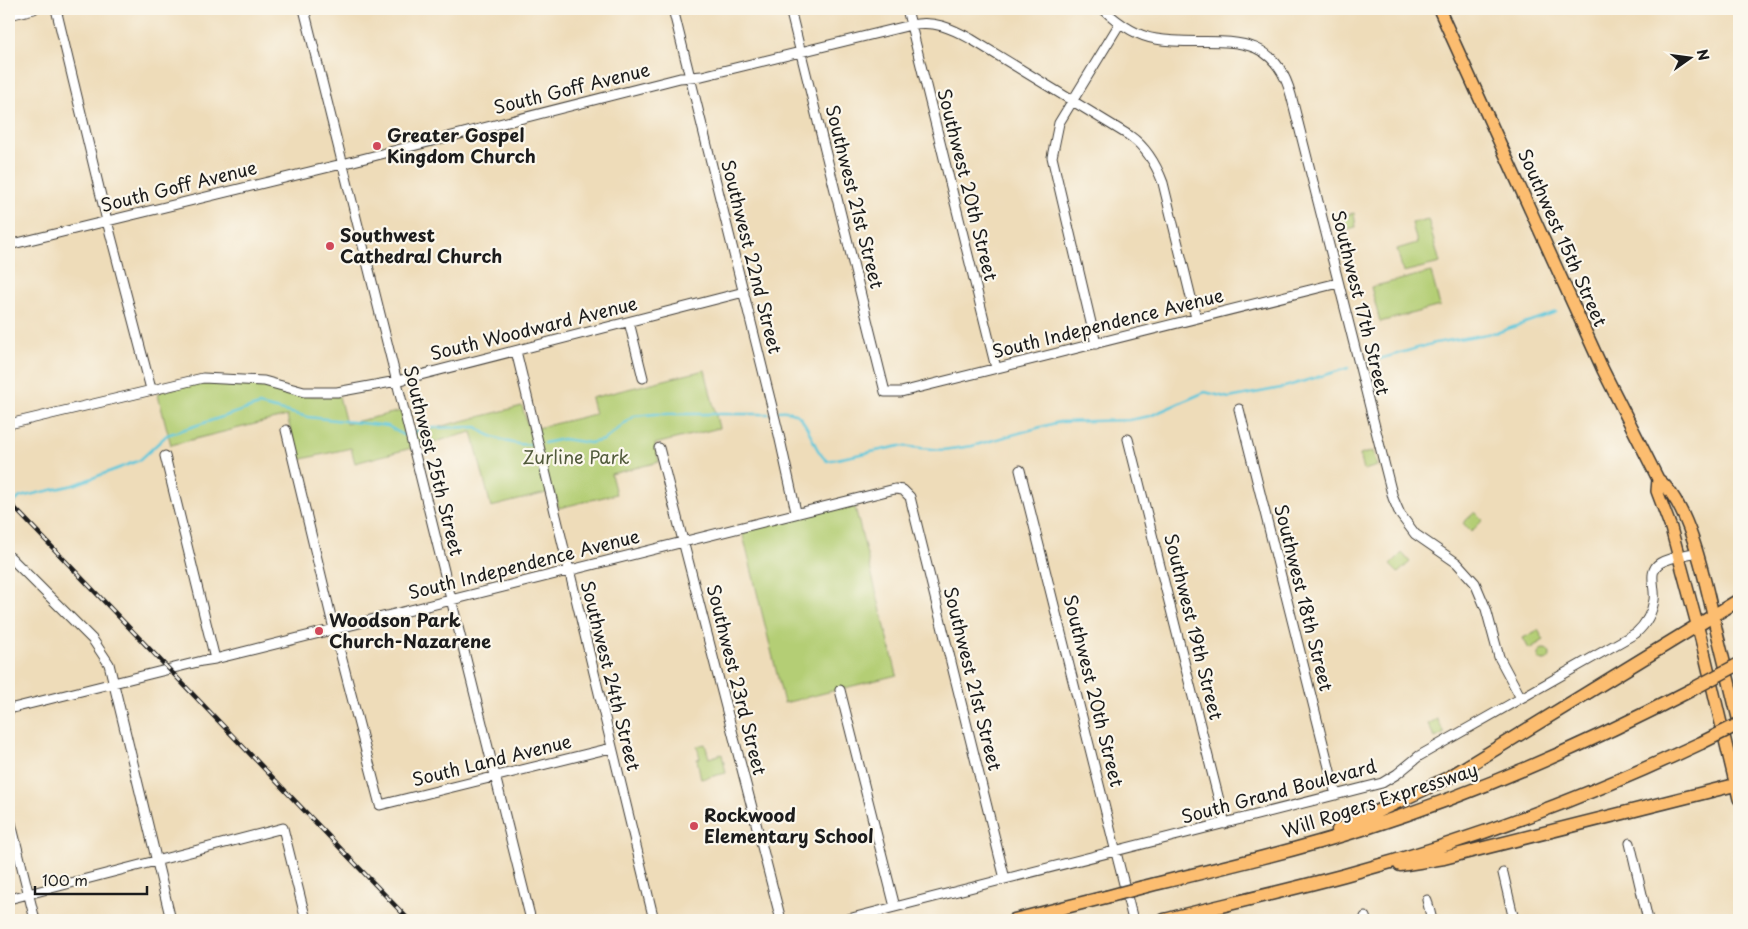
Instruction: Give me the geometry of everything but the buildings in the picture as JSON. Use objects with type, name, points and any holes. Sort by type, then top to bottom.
[{"type":"highway","points":[[1295,849],[1448,778],[1739,600]]},
{"type":"highway","name":"Will Rogers Expressway","points":[[1014,920],[1295,849],[1410,813],[1496,781],[1598,737],[1739,664]]},
{"type":"highway","points":[[1164,920],[1346,874],[1444,844],[1532,814],[1701,743],[1739,723]]},
{"type":"highway","points":[[1346,874],[1444,858],[1738,785]]},
{"type":"main road","name":"Southwest 15th Street","points":[[1438,9],[1603,370],[1658,479],[1667,486],[1697,552],[1739,723]]},
{"type":"main road","name":"Southwest 15th Street","points":[[1658,479],[1658,491],[1679,557],[1697,625],[1738,785],[1739,799]]},
{"type":"street","points":[[9,15],[34,9]]},
{"type":"street","points":[[56,9],[107,221],[151,389]]},
{"type":"street","name":"Southwest 25th Street","points":[[304,9],[531,920]]},
{"type":"street","name":"Southwest 22nd Street","points":[[673,9],[744,292],[796,512]]},
{"type":"street","name":"Southwest 21st Street","points":[[790,9],[885,392]]},
{"type":"street","name":"Southwest 20th Street","points":[[907,9],[996,368]]},
{"type":"street","name":"Southwest 17th Street","points":[[1103,9],[1120,23],[1140,34],[1155,39],[1240,42],[1262,52],[1283,73],[1290,89],[1396,506],[1415,534],[1457,563],[1475,584],[1486,609],[1499,657],[1521,698]]},
{"type":"street","points":[[911,25],[931,23],[951,27],[1134,139],[1153,160],[1163,183],[1196,318]]},
{"type":"street","points":[[1096,344],[1053,163],[1056,133],[1072,100],[1120,23]]},
{"type":"street","name":"South Goff Avenue","points":[[9,246],[690,77],[911,25]]},
{"type":"street","name":"South Independence Avenue","points":[[885,392],[901,392],[1338,283]]},
{"type":"street","name":"South Woodward Avenue","points":[[9,424],[203,378],[264,381],[304,392],[337,392],[397,381],[744,292]]},
{"type":"street","points":[[629,322],[643,378]]},
{"type":"street","name":"Southwest 24th Street","points":[[516,351],[568,572],[654,920]]},
{"type":"street","name":"Southwest 18th Street","points":[[1239,409],[1336,795]]},
{"type":"street","points":[[286,430],[334,629]]},
{"type":"street","name":"Southwest 19th Street","points":[[1128,439],[1226,824]]},
{"type":"street","name":"Southwest 23rd Street","points":[[659,448],[781,920]]},
{"type":"street","points":[[165,456],[216,659]]},
{"type":"street","name":"Southwest 20th Street","points":[[1020,470],[1133,920]]},
{"type":"street","name":"South Independence Avenue","points":[[9,710],[202,660],[216,659],[452,602],[796,512],[895,489],[903,490]]},
{"type":"street","name":"Southwest 21st Street","points":[[903,490],[910,497],[1005,879]]},
{"type":"street","name":"South Grand Boulevard","points":[[844,920],[1226,824],[1375,785],[1391,779],[1419,756],[1629,638],[1641,629],[1649,616],[1654,600],[1654,570],[1661,563],[1697,552]]},
{"type":"street","points":[[10,557],[93,640],[109,664],[171,920]]},
{"type":"street","name":"South Land Avenue","points":[[334,629],[380,805],[611,748]]},
{"type":"street","points":[[840,690],[895,907]]},
{"type":"street","points":[[9,815],[35,920]]},
{"type":"street","points":[[9,899],[283,828],[306,920]]},
{"type":"street","points":[[1630,843],[1648,920]]},
{"type":"street","points":[[1503,872],[1514,920]]},
{"type":"street","points":[[1427,900],[1432,920]]},
{"type":"green space","points":[[1354,213],[1356,227],[1344,230],[1339,217]]},
{"type":"green space","points":[[1428,219],[1440,263],[1403,272],[1397,249],[1417,243],[1412,223]]},
{"type":"green space","points":[[1431,272],[1440,306],[1380,322],[1371,287]]},
{"type":"green space","name":"Zurline Park","points":[[705,370],[719,428],[655,444],[659,462],[611,474],[616,494],[559,508],[554,491],[491,507],[472,432],[355,463],[351,448],[298,460],[287,416],[171,445],[158,395],[161,391],[206,381],[257,384],[313,396],[339,396],[346,424],[401,411],[407,435],[522,406],[529,430],[595,414],[591,398]]},
{"type":"green space","points":[[1373,451],[1377,466],[1364,470],[1360,455]]},
{"type":"green space","points":[[854,503],[897,675],[784,703],[742,531]]},
{"type":"green space","points":[[1475,512],[1483,520],[1471,532],[1463,523]]},
{"type":"green space","points":[[1402,553],[1410,562],[1398,573],[1390,565]]},
{"type":"green space","points":[[1538,630],[1544,640],[1529,649],[1523,638]]},
{"type":"green space","points":[[1542,649],[1546,649],[1550,655],[1546,661],[1542,661],[1538,657],[1538,653]]},
{"type":"green space","points":[[1437,719],[1445,733],[1435,738],[1428,724]]},
{"type":"green space","points":[[705,744],[709,758],[722,754],[726,773],[701,779],[697,759],[700,758],[697,746]]},
{"type":"waterway","points":[[1369,362],[1435,343],[1499,332],[1556,312]]},
{"type":"waterway","points":[[779,411],[789,411],[803,421],[816,446],[827,461],[900,446],[943,450],[972,446],[1059,422],[1129,420],[1150,416],[1205,392],[1229,398],[1281,388],[1348,368]]},
{"type":"waterway","points":[[9,508],[20,497],[74,485],[140,460],[167,435],[259,405],[308,417],[388,426],[403,435],[428,428],[477,427],[487,434],[502,440],[518,444],[530,444]]},
{"type":"waterway","points":[[544,443],[563,439],[590,443],[604,440],[634,416],[655,414],[768,414]]},
{"type":"railway","points":[[9,502],[409,920]]},
{"type":"place","name":"Greater Gospel Kingdom Church","points":[[377,146]]},
{"type":"place","name":"Southwest Cathedral Church","points":[[330,246]]},
{"type":"place","name":"Woodson Park Church-Nazarene","points":[[319,631]]},
{"type":"place","name":"Rockwood Elementary School","points":[[694,826]]}]
